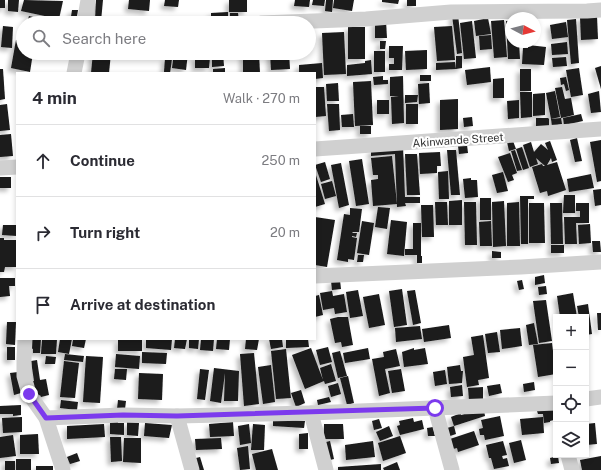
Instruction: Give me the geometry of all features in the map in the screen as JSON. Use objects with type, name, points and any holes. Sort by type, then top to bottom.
[{"type":"street","points":[[85,16],[88,0]]},
{"type":"street","points":[[316,21],[366,19],[451,12],[601,10]]},
{"type":"street","points":[[74,72],[77,60]]},
{"type":"street","name":"Akinwande Street","points":[[316,149],[601,129]]},
{"type":"street","points":[[0,168],[16,167]]},
{"type":"street","points":[[316,276],[521,268],[601,262]]},
{"type":"street","points":[[25,340],[24,376],[29,394],[46,418],[63,470]]},
{"type":"street","points":[[589,399],[601,397]]},
{"type":"street","points":[[46,418],[123,415],[177,416],[553,403]]},
{"type":"street","points":[[435,408],[452,470]]},
{"type":"street","points":[[311,412],[326,470]]},
{"type":"street","points":[[177,416],[192,470]]},
{"type":"street","points":[[569,458],[572,470]]},
{"type":"building","points":[[0,0],[5,0],[5,8],[0,8]]},
{"type":"building","points":[[8,0],[19,0],[18,12],[8,11]]},
{"type":"building","points":[[24,0],[63,1],[60,16],[45,16],[21,11]]},
{"type":"building","points":[[96,0],[103,0],[101,16],[95,16]]},
{"type":"building","points":[[129,0],[150,0],[149,11],[128,9]]},
{"type":"building","points":[[165,0],[179,0],[178,7],[164,6]]},
{"type":"building","points":[[229,0],[247,0],[247,12],[229,12]]},
{"type":"building","points":[[295,0],[310,0],[309,7],[294,6]]},
{"type":"building","points":[[313,0],[325,0],[324,6],[312,5]]},
{"type":"building","points":[[326,0],[333,0],[332,12],[325,11]]},
{"type":"building","points":[[334,0],[354,0],[352,11],[333,8]]},
{"type":"building","points":[[382,0],[399,0],[398,4],[382,2]]},
{"type":"building","points":[[407,0],[416,0],[416,6],[407,6]]},
{"type":"building","points":[[72,10],[78,10],[77,16],[71,16]]},
{"type":"building","points":[[228,12],[228,16],[211,16],[211,13]]},
{"type":"building","points":[[230,13],[238,13],[238,16],[230,16]]},
{"type":"building","points":[[458,14],[462,53],[457,54],[452,15]]},
{"type":"building","points":[[597,16],[598,39],[581,40],[580,17]]},
{"type":"building","points":[[488,18],[491,34],[476,36],[474,21]]},
{"type":"building","points":[[576,19],[579,63],[571,64],[567,20]]},
{"type":"building","points":[[504,20],[505,48],[506,48],[507,57],[494,58],[491,21]]},
{"type":"building","points":[[375,21],[386,21],[387,38],[375,38]]},
{"type":"building","points":[[472,21],[476,58],[464,59],[460,23]]},
{"type":"building","points":[[566,22],[568,37],[552,39],[550,25]]},
{"type":"building","points":[[3,26],[13,27],[12,48],[1,47]]},
{"type":"building","points":[[452,26],[455,60],[437,61],[434,27]]},
{"type":"building","points":[[348,27],[365,27],[365,59],[348,59]]},
{"type":"building","points":[[344,32],[346,74],[324,75],[322,33]]},
{"type":"building","points":[[491,35],[492,49],[480,50],[479,36]]},
{"type":"building","points":[[16,40],[16,60],[32,60],[30,72],[11,68]]},
{"type":"building","points":[[380,41],[386,41],[385,49],[380,49]]},
{"type":"building","points":[[567,42],[568,54],[552,55],[551,44]]},
{"type":"building","points":[[389,46],[403,46],[402,70],[389,70],[389,64],[394,64],[394,58],[389,58]]},
{"type":"building","points":[[546,47],[544,65],[522,64],[523,48]]},
{"type":"building","points":[[507,48],[519,48],[520,59],[508,59]]},
{"type":"building","points":[[427,50],[427,69],[406,70],[405,51]]},
{"type":"building","points":[[374,51],[385,51],[385,72],[374,72]]},
{"type":"building","points":[[456,56],[462,56],[462,68],[456,69]]},
{"type":"building","points":[[566,57],[567,66],[553,67],[552,58]]},
{"type":"building","points":[[92,60],[110,60],[109,72],[91,72]]},
{"type":"building","points":[[165,60],[172,60],[170,72],[164,72]]},
{"type":"building","points":[[173,60],[187,60],[186,70],[172,68]]},
{"type":"building","points":[[195,60],[210,60],[209,68],[195,68]]},
{"type":"building","points":[[212,60],[224,60],[224,66],[212,67]]},
{"type":"building","points":[[243,60],[259,60],[260,72],[243,72]]},
{"type":"building","points":[[270,60],[289,60],[290,69],[271,70]]},
{"type":"building","points":[[371,60],[372,74],[347,76],[347,65],[365,63],[365,61]]},
{"type":"building","points":[[455,62],[456,69],[436,70],[436,63]]},
{"type":"building","points":[[322,63],[323,78],[316,79],[316,72],[299,72],[299,65]]},
{"type":"building","points":[[601,66],[601,89],[595,68]]},
{"type":"building","points":[[490,67],[491,82],[467,85],[465,70]]},
{"type":"building","points":[[225,68],[225,72],[213,72],[213,69]]},
{"type":"building","points":[[579,68],[583,95],[571,97],[566,70]]},
{"type":"building","points":[[0,69],[3,69],[5,99],[0,100]]},
{"type":"building","points":[[520,69],[531,69],[531,91],[520,91]]},
{"type":"building","points":[[420,75],[431,75],[431,81],[420,81]]},
{"type":"building","points":[[383,76],[383,80],[388,80],[388,84],[374,85],[373,77]]},
{"type":"building","points":[[403,76],[404,123],[392,124],[391,97],[399,96],[390,96],[390,77]]},
{"type":"building","points":[[566,77],[569,90],[566,91],[564,84],[561,85],[560,78]]},
{"type":"building","points":[[504,78],[504,98],[493,98],[493,79]]},
{"type":"building","points":[[371,81],[373,125],[355,126],[353,82]]},
{"type":"building","points":[[338,83],[339,101],[327,101],[326,84]]},
{"type":"building","points":[[429,83],[430,103],[419,104],[418,84]]},
{"type":"building","points":[[316,87],[324,87],[326,116],[316,117]]},
{"type":"building","points":[[562,87],[565,99],[571,98],[574,115],[561,118],[555,88]]},
{"type":"building","points":[[555,91],[560,117],[551,119],[546,93]]},
{"type":"building","points":[[599,91],[601,112],[591,113],[588,94]]},
{"type":"building","points":[[520,92],[532,92],[532,117],[521,118]]},
{"type":"building","points":[[545,93],[545,115],[533,116],[533,94]]},
{"type":"building","points":[[405,95],[418,95],[417,102],[405,103]]},
{"type":"building","points":[[458,99],[458,129],[440,130],[440,100]]},
{"type":"building","points":[[377,100],[389,100],[389,114],[377,114]]},
{"type":"building","points":[[519,100],[519,118],[508,119],[507,101]]},
{"type":"building","points":[[7,104],[10,130],[0,131],[0,105]]},
{"type":"building","points":[[327,104],[339,104],[340,130],[329,131]]},
{"type":"building","points":[[406,104],[418,104],[418,124],[406,124]]},
{"type":"building","points":[[353,114],[354,127],[342,127],[341,115]]},
{"type":"building","points":[[581,114],[583,121],[564,125],[563,118]]},
{"type":"building","points":[[472,117],[473,126],[464,127],[463,118]]},
{"type":"building","points":[[536,118],[548,118],[549,127],[536,127]]},
{"type":"building","points":[[561,118],[562,124],[552,126],[551,119]]},
{"type":"building","points":[[360,126],[371,126],[371,134],[360,134]]},
{"type":"building","points":[[11,134],[13,156],[0,157],[0,135]]},
{"type":"building","points":[[577,138],[582,161],[575,162],[570,140]]},
{"type":"building","points":[[601,140],[601,181],[597,182],[590,142]]},
{"type":"building","points":[[513,141],[516,149],[509,151],[507,142]]},
{"type":"building","points":[[550,141],[557,160],[552,162],[551,158],[547,165],[557,162],[566,190],[548,196],[547,191],[540,193],[532,167],[542,164],[545,166],[536,158],[538,164],[530,167],[523,145],[531,142],[534,152],[541,144],[548,150],[545,143]]},
{"type":"building","points":[[467,145],[468,153],[459,154],[458,146]]},
{"type":"building","points":[[403,146],[405,197],[420,197],[420,203],[405,203],[406,206],[397,207],[395,154],[371,156],[371,150]]},
{"type":"building","points":[[522,147],[529,168],[523,170],[516,149]]},
{"type":"building","points":[[447,150],[456,150],[460,195],[451,195]]},
{"type":"building","points":[[515,150],[522,170],[517,171],[511,151]]},
{"type":"building","points":[[440,152],[441,166],[437,166],[437,173],[420,174],[419,153]]},
{"type":"building","points":[[510,153],[517,173],[512,175],[514,180],[508,182],[498,157]]},
{"type":"building","points":[[405,154],[417,154],[420,195],[407,195]]},
{"type":"building","points":[[392,156],[397,204],[373,206],[371,180],[378,179],[378,175],[373,175],[371,158]]},
{"type":"building","points":[[362,159],[369,204],[356,206],[349,161]]},
{"type":"building","points":[[325,162],[330,179],[321,182],[316,165]]},
{"type":"building","points":[[341,163],[349,205],[339,208],[331,165]]},
{"type":"building","points":[[448,171],[449,199],[439,199],[438,172]]},
{"type":"building","points":[[503,172],[508,191],[497,193],[492,175]]},
{"type":"building","points":[[591,174],[594,188],[569,192],[567,179]]},
{"type":"building","points":[[316,175],[325,204],[316,207]]},
{"type":"building","points":[[0,177],[11,177],[11,188],[0,188]]},
{"type":"building","points":[[471,178],[471,180],[477,180],[478,197],[465,198],[463,179]]},
{"type":"building","points":[[332,181],[336,196],[325,199],[321,184]]},
{"type":"building","points":[[601,189],[601,205],[595,206],[593,190]]},
{"type":"building","points":[[564,195],[575,195],[575,213],[563,213]]},
{"type":"building","points":[[520,196],[534,196],[534,199],[528,199],[528,244],[521,244]]},
{"type":"building","points":[[480,198],[491,198],[491,220],[480,220]]},
{"type":"building","points":[[462,200],[462,225],[449,225],[449,201]]},
{"type":"building","points":[[504,201],[506,246],[493,247],[492,202]]},
{"type":"building","points":[[435,202],[447,202],[448,225],[436,225]]},
{"type":"building","points":[[464,202],[476,202],[477,245],[465,245]]},
{"type":"building","points":[[519,202],[520,246],[507,246],[507,203]]},
{"type":"building","points":[[529,203],[544,203],[545,243],[529,243]]},
{"type":"building","points":[[550,203],[562,203],[563,244],[551,244]]},
{"type":"building","points":[[576,203],[589,203],[589,223],[576,223],[577,244],[565,244],[564,217],[580,217],[580,211],[576,211]]},
{"type":"building","points":[[421,205],[433,205],[434,237],[422,237]]},
{"type":"building","points":[[378,207],[390,208],[387,229],[375,227]]},
{"type":"building","points":[[350,208],[362,209],[359,232],[352,233],[357,233],[356,237],[352,236],[357,238],[354,260],[348,259],[348,262],[337,260],[344,214],[350,215]]},
{"type":"building","points":[[316,217],[335,220],[327,267],[316,265]]},
{"type":"building","points":[[391,220],[407,222],[404,256],[387,254]]},
{"type":"building","points":[[362,221],[374,223],[369,255],[357,253]]},
{"type":"building","points":[[491,221],[492,246],[480,246],[479,222]]},
{"type":"building","points":[[413,223],[421,223],[422,263],[417,263],[417,255],[405,255],[405,249],[413,249]]},
{"type":"building","points":[[590,224],[591,243],[579,244],[578,225]]},
{"type":"building","points":[[3,225],[16,225],[16,236],[2,235]]},
{"type":"building","points":[[0,238],[4,238],[4,240],[16,240],[16,267],[5,267],[4,272],[0,272]]},
{"type":"building","points":[[592,241],[600,241],[601,252],[593,252]]},
{"type":"building","points":[[551,245],[564,245],[564,253],[551,253]]},
{"type":"building","points":[[492,251],[501,252],[501,258],[492,258]]},
{"type":"building","points":[[358,255],[364,255],[363,262],[357,262]]},
{"type":"building","points":[[544,275],[545,283],[535,285],[535,277]]},
{"type":"building","points":[[0,278],[15,278],[15,286],[9,286],[10,296],[0,297]]},
{"type":"building","points":[[340,280],[341,289],[332,290],[331,281]]},
{"type":"building","points":[[522,280],[524,289],[519,290],[517,281]]},
{"type":"building","points":[[546,286],[547,294],[539,295],[538,287]]},
{"type":"building","points":[[402,289],[407,325],[394,327],[389,291]]},
{"type":"building","points":[[358,290],[363,316],[350,318],[346,292]]},
{"type":"building","points":[[415,290],[421,323],[413,325],[407,291]]},
{"type":"building","points":[[332,291],[333,296],[344,294],[347,312],[335,314],[334,308],[323,310],[320,293]]},
{"type":"building","points":[[573,293],[576,314],[560,314],[557,296]]},
{"type":"building","points":[[379,294],[385,325],[369,328],[363,297]]},
{"type":"building","points":[[319,295],[323,315],[316,317],[316,296]]},
{"type":"building","points":[[546,300],[552,341],[539,343],[533,301]]},
{"type":"building","points":[[588,304],[592,334],[589,334],[589,314],[578,314],[577,306]]},
{"type":"building","points":[[597,313],[601,313],[601,330],[598,330]]},
{"type":"building","points":[[348,317],[353,345],[342,347],[341,342],[335,343],[330,319]]},
{"type":"building","points":[[7,322],[16,322],[15,345],[6,344]]},
{"type":"building","points":[[534,323],[538,344],[529,345],[526,325]]},
{"type":"building","points":[[449,325],[451,338],[424,342],[422,329]]},
{"type":"building","points":[[420,326],[422,339],[396,342],[395,328]]},
{"type":"building","points":[[520,328],[522,346],[502,349],[500,330]]},
{"type":"building","points":[[497,332],[500,352],[488,353],[485,334]]},
{"type":"building","points":[[483,335],[489,378],[478,380],[479,385],[467,387],[463,357],[474,355],[471,337]]},
{"type":"building","points":[[31,340],[41,340],[40,353],[33,353],[33,349],[31,348]]},
{"type":"building","points":[[42,340],[57,340],[56,354],[41,354]]},
{"type":"building","points":[[60,340],[72,340],[69,354],[58,352]]},
{"type":"building","points":[[73,340],[86,340],[84,348],[72,346]]},
{"type":"building","points":[[118,340],[142,340],[142,351],[118,351]]},
{"type":"building","points":[[146,340],[172,340],[171,350],[146,348]]},
{"type":"building","points":[[175,340],[187,340],[185,349],[174,348]]},
{"type":"building","points":[[189,340],[199,340],[198,349],[189,348]]},
{"type":"building","points":[[201,340],[214,340],[213,351],[200,350]]},
{"type":"building","points":[[217,340],[230,340],[229,350],[216,349]]},
{"type":"building","points":[[246,340],[259,340],[257,350],[245,349]]},
{"type":"building","points":[[269,340],[282,340],[283,347],[271,349]]},
{"type":"building","points":[[286,340],[308,340],[309,347],[286,348]]},
{"type":"building","points":[[552,343],[553,374],[538,377],[533,345]]},
{"type":"building","points":[[7,347],[15,347],[15,360],[7,360]]},
{"type":"building","points":[[328,347],[332,362],[320,365],[316,350]]},
{"type":"building","points":[[311,348],[323,380],[320,368],[331,364],[336,381],[325,384],[324,381],[305,389],[292,355]]},
{"type":"building","points":[[368,348],[370,359],[345,363],[343,353]]},
{"type":"building","points":[[414,348],[414,350],[425,348],[428,364],[404,367],[402,352]]},
{"type":"building","points":[[286,349],[291,398],[276,399],[271,351]]},
{"type":"building","points":[[396,349],[400,366],[385,369],[390,393],[379,396],[372,359],[384,357],[383,352]]},
{"type":"building","points":[[340,351],[347,376],[338,378],[332,353]]},
{"type":"building","points":[[142,352],[167,353],[166,364],[142,363]]},
{"type":"building","points":[[254,353],[259,404],[244,406],[240,354]]},
{"type":"building","points":[[65,354],[84,356],[83,362],[64,360]]},
{"type":"building","points":[[116,354],[140,356],[139,369],[115,367]]},
{"type":"building","points":[[46,356],[56,357],[55,364],[45,364]]},
{"type":"building","points":[[86,356],[103,357],[100,403],[83,402]]},
{"type":"building","points":[[37,360],[40,380],[46,379],[49,395],[41,397],[40,395],[37,396],[31,381],[34,381],[31,361]]},
{"type":"building","points":[[64,361],[79,363],[75,398],[60,397]]},
{"type":"building","points":[[271,365],[275,402],[263,404],[258,367]]},
{"type":"building","points":[[460,365],[461,371],[463,371],[462,383],[449,384],[447,367]]},
{"type":"building","points":[[214,368],[239,371],[238,401],[224,401],[225,373],[221,403],[210,401]]},
{"type":"building","points":[[115,369],[127,369],[126,380],[114,379]]},
{"type":"building","points":[[200,369],[209,370],[205,400],[197,399]]},
{"type":"building","points":[[401,369],[405,391],[392,393],[388,371]]},
{"type":"building","points":[[445,370],[447,384],[435,386],[433,372]]},
{"type":"building","points":[[18,372],[21,393],[14,395],[10,373]]},
{"type":"building","points":[[139,373],[163,374],[162,400],[138,399]]},
{"type":"building","points":[[348,376],[354,403],[347,405],[340,378]]},
{"type":"building","points":[[534,382],[535,390],[524,392],[523,384]]},
{"type":"building","points":[[338,383],[341,394],[331,397],[328,386]]},
{"type":"building","points":[[500,384],[502,393],[489,396],[487,386]]},
{"type":"building","points":[[462,385],[463,396],[451,397],[450,387]]},
{"type":"building","points":[[483,387],[483,399],[469,400],[468,388]]},
{"type":"building","points":[[301,390],[305,403],[296,407],[291,393]]},
{"type":"building","points":[[329,397],[331,402],[318,405],[317,400]]},
{"type":"building","points":[[61,400],[78,402],[77,410],[60,408]]},
{"type":"building","points":[[118,400],[126,401],[125,409],[117,409]]},
{"type":"building","points":[[21,405],[21,415],[13,416],[13,414],[0,414],[0,406]]},
{"type":"building","points":[[553,407],[553,420],[544,423],[543,414],[538,414],[537,411]]},
{"type":"building","points":[[477,410],[484,410],[485,416],[454,426],[451,417],[461,413],[461,415]]},
{"type":"building","points":[[500,416],[504,436],[485,440],[484,435],[480,435],[479,429],[483,428],[481,420]]},
{"type":"building","points":[[22,417],[22,432],[3,433],[2,418]]},
{"type":"building","points":[[543,417],[544,433],[522,435],[520,419]]},
{"type":"building","points":[[413,418],[414,422],[422,420],[424,429],[400,435],[397,426],[400,425],[399,421]]},
{"type":"building","points":[[273,419],[305,421],[304,428],[273,426]]},
{"type":"building","points":[[379,419],[382,428],[374,430],[372,421]]},
{"type":"building","points":[[110,421],[124,423],[124,435],[110,434]]},
{"type":"building","points":[[127,422],[139,423],[138,436],[127,435]]},
{"type":"building","points":[[233,422],[234,436],[210,437],[209,424]]},
{"type":"building","points":[[145,423],[172,425],[169,438],[144,436]]},
{"type":"building","points":[[595,423],[597,444],[589,445],[589,424]]},
{"type":"building","points":[[104,424],[105,437],[67,439],[67,426]]},
{"type":"building","points":[[249,424],[251,443],[240,445],[238,426]]},
{"type":"building","points":[[253,424],[265,425],[264,450],[251,450]]},
{"type":"building","points":[[324,424],[343,424],[344,439],[324,439]]},
{"type":"building","points":[[389,426],[393,436],[380,441],[376,432]]},
{"type":"building","points":[[454,426],[456,434],[450,436],[447,428]]},
{"type":"building","points":[[433,427],[435,436],[428,436],[427,428]]},
{"type":"building","points":[[474,431],[479,445],[458,452],[457,448],[453,449],[450,439]]},
{"type":"building","points":[[308,433],[308,449],[299,449],[299,434]]},
{"type":"building","points":[[38,434],[39,454],[20,454],[20,435]]},
{"type":"building","points":[[13,435],[16,456],[0,458],[0,437]]},
{"type":"building","points":[[400,436],[406,453],[383,461],[378,443]]},
{"type":"building","points":[[110,437],[121,437],[122,461],[111,462]]},
{"type":"building","points":[[124,438],[141,438],[141,463],[123,462]]},
{"type":"building","points":[[221,438],[222,449],[196,450],[195,439]]},
{"type":"building","points":[[521,440],[526,460],[514,463],[509,443]]},
{"type":"building","points":[[330,441],[334,459],[326,461],[322,443]]},
{"type":"building","points":[[373,441],[375,457],[346,460],[345,445]]},
{"type":"building","points":[[503,441],[507,455],[502,456],[503,459],[507,458],[509,466],[494,469],[491,458],[489,458],[486,445]]},
{"type":"building","points":[[248,446],[250,469],[240,470],[237,448]]},
{"type":"building","points":[[272,449],[278,470],[256,470],[252,454]]},
{"type":"building","points":[[77,453],[80,461],[70,464],[67,457]]},
{"type":"building","points":[[601,456],[601,470],[582,470],[580,460]]},
{"type":"building","points":[[200,457],[204,470],[195,470],[192,459]]},
{"type":"building","points":[[550,458],[558,458],[559,463],[551,464]]},
{"type":"building","points":[[16,459],[31,459],[31,470],[16,470]]},
{"type":"building","points":[[5,461],[15,461],[15,470],[5,470]]},
{"type":"building","points":[[397,462],[400,470],[384,470],[383,468]]},
{"type":"building","points":[[381,464],[381,470],[338,470],[338,467]]},
{"type":"building","points":[[36,466],[53,466],[53,470],[36,470]]},
{"type":"route","points":[[29,394],[46,418],[123,415],[177,416],[435,408]]}]
